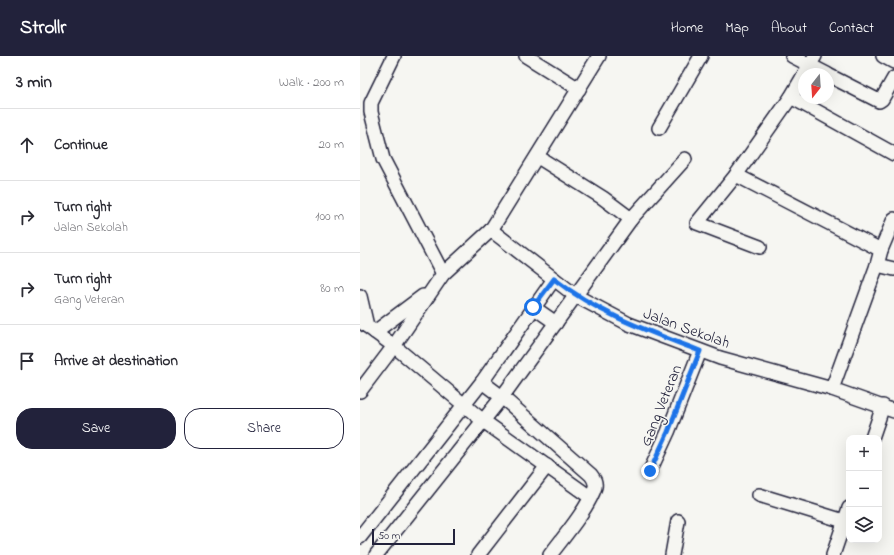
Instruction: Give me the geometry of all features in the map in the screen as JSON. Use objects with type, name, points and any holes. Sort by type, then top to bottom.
[{"type":"street","points":[[394,56],[371,103],[371,112],[383,159],[443,274]]},
{"type":"street","points":[[526,56],[579,89]]},
{"type":"street","points":[[360,391],[394,346],[443,274],[491,230],[538,157],[599,56]]},
{"type":"street","points":[[658,128],[701,56]]},
{"type":"street","points":[[792,56],[812,60],[821,68]]},
{"type":"street","points":[[883,56],[894,62]]},
{"type":"street","points":[[760,247],[698,224],[697,222],[736,175],[791,96],[812,60]]},
{"type":"street","points":[[834,78],[879,101],[882,99],[894,78]]},
{"type":"street","points":[[791,96],[894,154]]},
{"type":"street","points":[[538,157],[603,198],[631,219]]},
{"type":"street","points":[[376,555],[482,420],[502,397],[631,219],[685,159]]},
{"type":"street","points":[[736,175],[881,250]]},
{"type":"street","points":[[832,389],[877,265],[881,250],[894,219]]},
{"type":"street","name":"Jalan Sekolah","points":[[491,230],[576,296],[629,324],[700,351],[832,389],[889,409]]},
{"type":"street","points":[[877,265],[894,269]]},
{"type":"street","points":[[360,537],[462,404],[482,382],[554,279]]},
{"type":"street","points":[[367,326],[431,290]]},
{"type":"street","points":[[360,296],[367,326],[394,346],[482,420],[590,498]]},
{"type":"street","points":[[533,307],[556,323]]},
{"type":"street","name":"Gang Veteran","points":[[650,471],[668,432],[700,351]]},
{"type":"street","points":[[482,382],[502,397],[595,480],[595,486],[590,498],[550,555]]},
{"type":"street","points":[[874,435],[889,409]]},
{"type":"street","points":[[478,555],[546,466]]},
{"type":"street","points":[[759,495],[844,521]]},
{"type":"street","points":[[833,555],[846,516]]},
{"type":"street","points":[[672,555],[678,521]]},
{"type":"route","points":[[533,307],[554,279],[576,296],[629,324],[700,351],[668,432],[650,471]]}]
